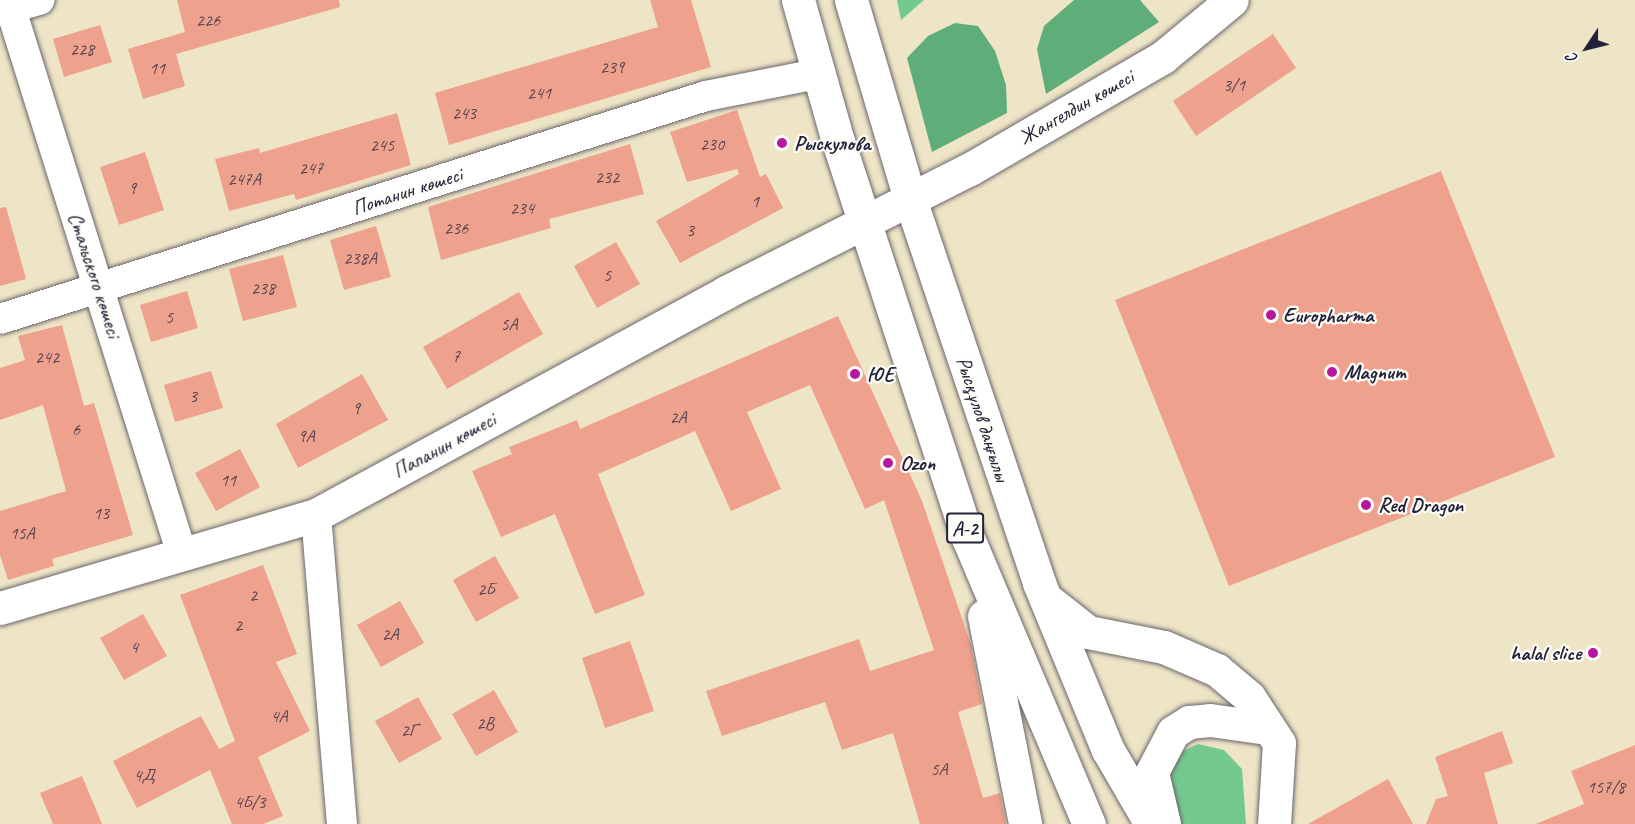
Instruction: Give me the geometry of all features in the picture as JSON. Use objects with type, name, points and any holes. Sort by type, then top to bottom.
[{"type":"main road","name":"A-2","points":[[798,0],[817,74],[863,223],[968,537],[1089,824]]},
{"type":"main road","name":"Рысқұлов даңғылы","points":[[851,0],[910,199],[1044,596],[1108,750],[1151,824]]},
{"type":"main road","name":"Жангелдин көшесі","points":[[863,223],[1163,57],[1232,0]]},
{"type":"main road","name":"Папанин көшесі","points":[[0,608],[181,551],[316,515],[863,223]]},
{"type":"main road","points":[[968,537],[1025,824]]},
{"type":"main road","points":[[1044,596],[1088,632],[1164,647],[1217,670],[1249,697],[1279,743],[1275,824]]},
{"type":"main road","points":[[1164,824],[1152,772],[1173,732],[1189,722],[1210,720],[1268,728]]},
{"type":"street","points":[[6,6],[39,0]]},
{"type":"street","name":"Стальского көшесі","points":[[6,6],[100,288],[181,551]]},
{"type":"street","name":"Потанин көшесі","points":[[0,319],[706,96],[817,74]]},
{"type":"street","points":[[316,515],[342,824]]},
{"type":"green space","points":[[897,0],[924,0],[901,20]]},
{"type":"green space","points":[[1074,0],[1140,0],[1159,22],[1046,94],[1037,49],[1044,26]]},
{"type":"green space","points":[[955,23],[978,26],[995,51],[1006,85],[1007,113],[932,152],[907,58],[928,36]]},
{"type":"green space","points":[[1198,744],[1224,750],[1242,769],[1246,824],[1178,824],[1165,783],[1172,756]]},
{"type":"building","points":[[177,0],[339,0],[340,7],[176,54],[185,86],[143,99],[128,49],[185,32]]},
{"type":"building","points":[[650,0],[691,0],[711,67],[449,145],[435,93],[658,27]]},
{"type":"building","points":[[100,25],[112,62],[64,77],[53,39]]},
{"type":"building","points":[[1273,34],[1296,68],[1196,136],[1173,101]]},
{"type":"building","points":[[737,110],[760,177],[766,174],[783,208],[680,263],[656,221],[739,174],[737,169],[687,182],[670,132]]},
{"type":"building","points":[[397,113],[411,165],[296,200],[294,194],[229,211],[215,159],[259,148],[260,153]]},
{"type":"building","points":[[630,144],[644,194],[549,219],[551,228],[441,260],[428,207]]},
{"type":"building","points":[[145,152],[164,210],[119,225],[100,167]]},
{"type":"building","name":"Magnum","points":[[1441,171],[1555,457],[1229,586],[1115,300]]},
{"type":"building","points":[[6,207],[26,279],[0,286],[0,208]]},
{"type":"building","points":[[376,226],[391,277],[344,290],[330,240]]},
{"type":"building","points":[[616,242],[640,284],[597,308],[574,266]]},
{"type":"building","points":[[283,255],[297,307],[243,321],[229,269]]},
{"type":"building","points":[[187,291],[198,328],[151,342],[140,305]]},
{"type":"building","points":[[519,292],[543,334],[447,389],[423,347]]},
{"type":"building","points":[[838,316],[922,501],[971,645],[982,704],[958,712],[983,798],[1000,793],[1006,824],[920,824],[893,733],[842,750],[825,702],[722,736],[706,691],[859,639],[870,671],[934,650],[884,500],[865,509],[810,385],[747,412],[781,489],[731,511],[695,431],[598,474],[645,595],[595,614],[555,514],[501,537],[472,471],[512,454],[509,447],[577,420],[580,429]]},
{"type":"building","points":[[62,325],[84,406],[94,403],[133,535],[52,559],[54,566],[8,580],[0,555],[0,511],[66,491],[43,405],[0,420],[0,368],[25,360],[18,336]]},
{"type":"building","points":[[211,371],[223,408],[175,422],[164,385]]},
{"type":"building","points":[[362,374],[388,420],[298,468],[276,424]]},
{"type":"building","points":[[240,449],[260,487],[216,511],[195,473]]},
{"type":"building","points":[[495,556],[519,598],[476,622],[453,580]]},
{"type":"building","points":[[263,565],[297,654],[276,662],[310,731],[258,757],[283,816],[263,824],[232,824],[210,770],[137,808],[113,761],[201,716],[219,749],[235,741],[180,595]]},
{"type":"building","points":[[400,601],[424,643],[381,667],[357,625]]},
{"type":"building","points":[[143,614],[167,656],[124,680],[100,638]]},
{"type":"building","points":[[630,641],[654,711],[605,728],[582,658]]},
{"type":"building","points":[[494,690],[518,732],[476,756],[452,714]]},
{"type":"building","points":[[418,697],[442,739],[399,763],[375,721]]},
{"type":"building","points":[[1502,731],[1513,763],[1484,773],[1498,824],[1426,824],[1436,799],[1448,796],[1435,757]]},
{"type":"building","points":[[1635,745],[1635,824],[1536,824],[1584,804],[1571,771]]},
{"type":"building","points":[[82,776],[102,824],[53,824],[40,793]]},
{"type":"building","points":[[1388,779],[1413,824],[1308,824]]},
{"type":"place","name":"Рыскулова","points":[[782,143]]},
{"type":"place","name":"Europharma","points":[[1271,315]]},
{"type":"place","name":"Magnum","points":[[1332,372]]},
{"type":"place","name":"ЮЕ","points":[[855,374]]},
{"type":"place","name":"Ozon","points":[[888,463]]},
{"type":"place","name":"Red Dragon","points":[[1366,505]]},
{"type":"place","name":"halal slice","points":[[1593,653]]}]
